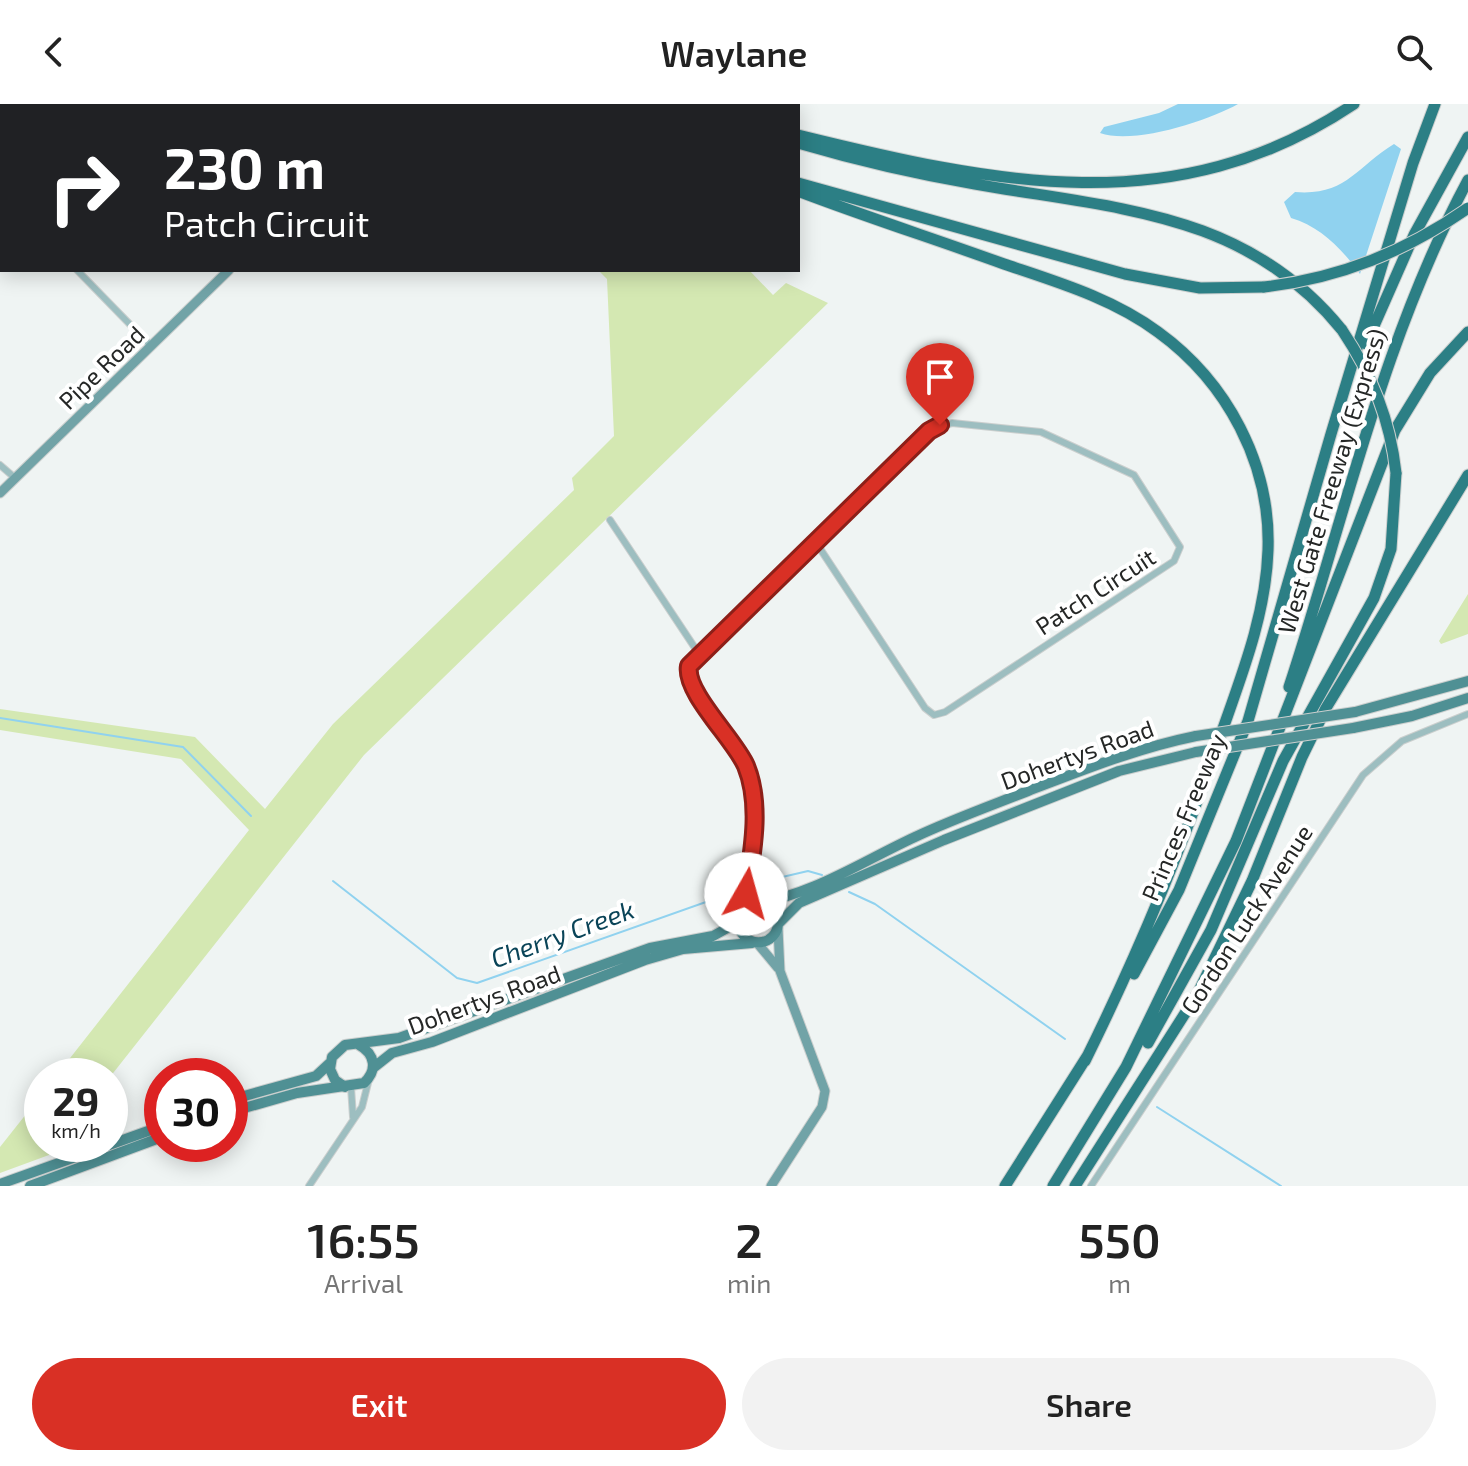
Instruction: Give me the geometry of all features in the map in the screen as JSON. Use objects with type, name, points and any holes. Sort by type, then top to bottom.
[{"type":"highway","points":[[800,135],[992,176],[1066,185],[1186,174],[1246,158],[1315,128],[1354,104]]},
{"type":"highway","points":[[1331,434],[1413,163],[1435,104]]},
{"type":"highway","name":"West Gate Freeway (Express)","points":[[1331,434],[1407,248],[1468,137]]},
{"type":"highway","points":[[800,143],[974,184],[1173,221],[1222,236],[1287,273],[1342,330],[1379,394],[1393,442],[1396,473],[1391,549],[1374,598],[1283,761],[1211,930],[1142,1053],[1053,1186]]},
{"type":"highway","name":"West Gate Freeway (Express)","points":[[1252,802],[1323,582],[1371,410],[1402,325],[1468,180]]},
{"type":"highway","points":[[800,184],[1125,274],[1200,288],[1264,287],[1323,278],[1371,263],[1439,228],[1468,208]]},
{"type":"highway","points":[[800,192],[1080,291],[1133,315],[1179,348],[1216,388],[1231,411],[1255,464],[1263,492],[1268,548],[1256,630],[1179,850],[1120,991],[1085,1061]]},
{"type":"highway","points":[[1064,1170],[1162,1001],[1252,802],[1395,430],[1430,373],[1468,332]]},
{"type":"highway","name":"Princes Freeway","points":[[1005,1186],[1085,1061],[1179,890],[1232,764],[1265,672],[1331,434]]},
{"type":"highway","points":[[1075,1186],[1163,1053],[1198,993],[1252,881],[1302,757],[1326,708],[1468,475]]},
{"type":"main road","name":"Dohertys Road","points":[[762,903],[807,891],[921,834],[1107,760],[1196,736],[1355,712],[1468,681]]},
{"type":"main road","name":"Dohertys Road","points":[[778,926],[799,903],[944,840],[1119,771],[1196,752],[1412,716],[1468,698]]},
{"type":"main road","points":[[762,903],[776,912],[778,926],[770,940],[755,943],[741,935],[741,913],[762,903]]},
{"type":"main road","name":"Dohertys Road","points":[[357,1044],[412,1033],[650,948],[713,936],[731,926],[741,913]]},
{"type":"main road","name":"Dohertys Road","points":[[371,1073],[392,1053],[432,1042],[645,960],[683,949],[755,943]]},
{"type":"main road","points":[[248,1095],[316,1076],[330,1063],[339,1048],[357,1044],[368,1051],[371,1073],[348,1087],[280,1096],[248,1106]]},
{"type":"main road","points":[[330,1063],[335,1080],[348,1087]]},
{"type":"main road","points":[[0,1184],[144,1132]]},
{"type":"main road","points":[[30,1186],[144,1144]]},
{"type":"street","points":[[79,272],[151,346]]},
{"type":"street","name":"Pipe Road","points":[[0,493],[227,272]]},
{"type":"street","name":"Patch Circuit","points":[[699,654],[815,541],[929,431],[952,423],[1041,432],[1134,475],[1178,541],[1180,552],[1174,561],[945,712],[934,715],[925,708],[815,541]]},
{"type":"street","points":[[0,465],[15,478]]},
{"type":"street","points":[[610,520],[699,654],[689,666],[689,678],[746,765],[754,799],[750,874],[741,913]]},
{"type":"street","name":"Gordon Luck Avenue","points":[[1091,1186],[1363,775],[1402,741],[1468,714]]},
{"type":"street","points":[[750,874],[762,903]]},
{"type":"street","points":[[771,1186],[822,1107],[825,1091],[780,971],[778,926]]},
{"type":"street","points":[[755,943],[780,971]]},
{"type":"street","points":[[309,1186],[366,1100],[371,1073]]},
{"type":"street","points":[[348,1087],[355,1111],[352,1121]]},
{"type":"green space","points":[[600,272],[751,272],[773,295],[786,283],[828,303],[364,755],[125,1058],[70,1058],[249,830],[181,759],[0,730],[0,709],[195,737],[265,809],[333,724],[574,490],[572,478],[614,436],[607,279]]},
{"type":"green space","points":[[1468,594],[1468,634],[1441,644],[1439,641]]},
{"type":"green space","points":[[24,1117],[24,1162],[30,1162],[0,1173],[0,1147]]},
{"type":"water","points":[[1178,104],[1238,104],[1190,124],[1151,134],[1114,136],[1100,133],[1104,127],[1159,113]]},
{"type":"water","points":[[1394,144],[1401,149],[1360,274],[1330,240],[1312,227],[1291,218],[1284,202],[1295,192],[1326,190],[1338,185]]},
{"type":"waterway","name":"Cherry Creek","points":[[0,718],[183,747],[251,816]]},
{"type":"waterway","name":"Cherry Creek","points":[[761,882],[808,871],[822,875]]},
{"type":"waterway","name":"Cherry Creek","points":[[333,881],[457,978],[477,983],[737,891]]},
{"type":"waterway","name":"Cherry Creek","points":[[849,892],[875,904],[1065,1039]]},
{"type":"waterway","name":"Cherry Creek","points":[[1157,1107],[1281,1186]]},
{"type":"route","points":[[746,894],[754,799],[746,765],[689,678],[689,666],[929,431],[940,425]]}]
